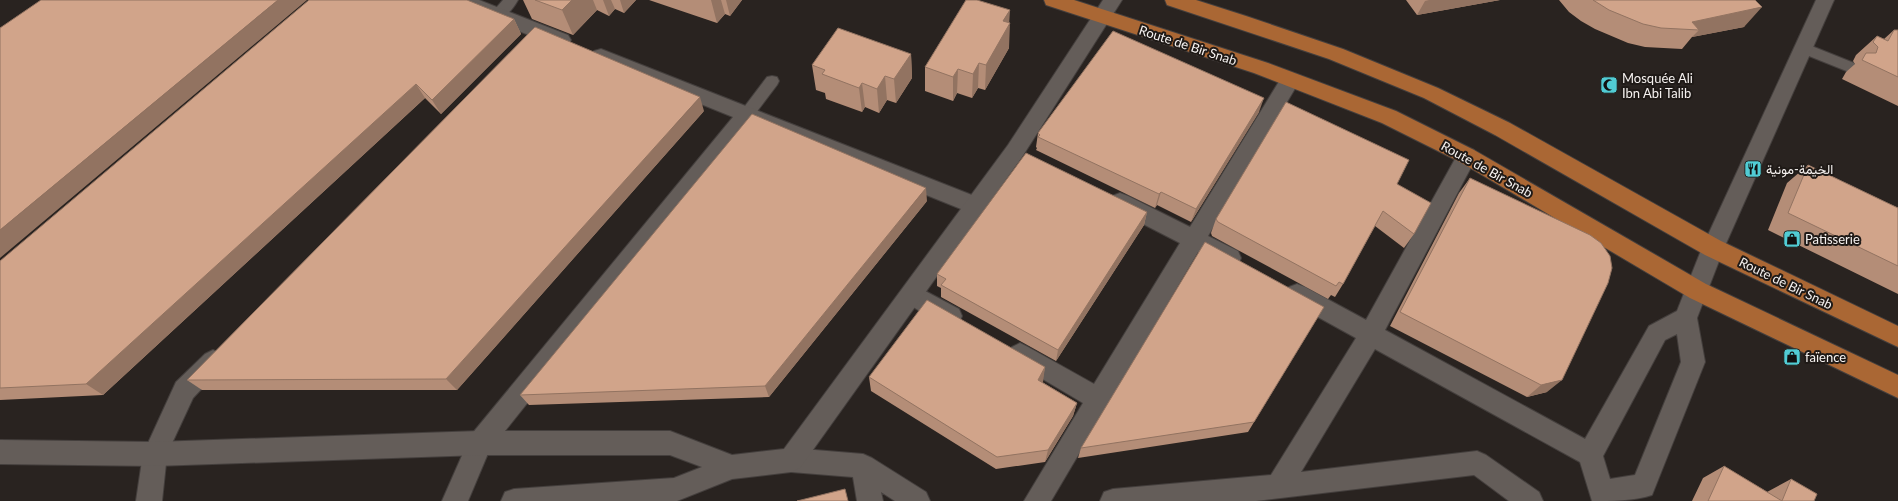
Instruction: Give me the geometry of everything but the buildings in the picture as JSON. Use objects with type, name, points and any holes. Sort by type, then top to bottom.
[{"type":"main road","name":"Route de Bir Snab","points":[[1053,0],[1108,8],[1290,80],[1389,117],[1467,156],[1698,291],[1898,387]]},
{"type":"main road","name":"Route de Bir Snab","points":[[1174,0],[1358,61],[1431,93],[1500,127],[1713,248],[1898,337]]},
{"type":"street","points":[[460,0],[974,205]]},
{"type":"street","points":[[1686,318],[1657,333],[1590,455],[1598,496],[1643,486],[1694,362],[1686,318],[1698,291],[1713,248],[1825,0]]},
{"type":"street","points":[[791,460],[912,294],[974,205],[1015,151],[1108,8]]},
{"type":"street","points":[[522,48],[538,31]]},
{"type":"street","points":[[1037,501],[1290,80]]},
{"type":"street","points":[[455,501],[480,443],[747,114]]},
{"type":"street","points":[[1015,151],[1036,161]]},
{"type":"street","points":[[1278,487],[1371,334],[1467,156]]},
{"type":"street","points":[[1098,192],[1195,239],[1245,266]]},
{"type":"street","points":[[1280,285],[1590,455]]},
{"type":"street","points":[[912,294],[967,325]]},
{"type":"street","points":[[1002,344],[1098,398]]},
{"type":"street","points":[[149,501],[155,454],[184,390],[228,345]]},
{"type":"street","points":[[0,452],[155,454],[480,443],[670,443],[732,467]]},
{"type":"street","points":[[514,501],[674,490],[732,467],[791,460],[863,466],[917,501]]},
{"type":"street","points":[[1113,501],[1278,487],[1477,463],[1517,499]]},
{"type":"street","points":[[863,466],[870,501]]},
{"type":"lane","points":[[497,15],[511,0]]},
{"type":"lane","points":[[1804,48],[1849,67]]},
{"type":"lane","points":[[747,114],[772,81]]},
{"type":"place","name":"Mosquée Ali Ibn Abi Talib","points":[[1609,85]]},
{"type":"place","name":"الخيمة-مونية","points":[[1753,169]]},
{"type":"place","name":"Patisserie","points":[[1792,239]]},
{"type":"place","name":"faïence","points":[[1792,357]]}]
